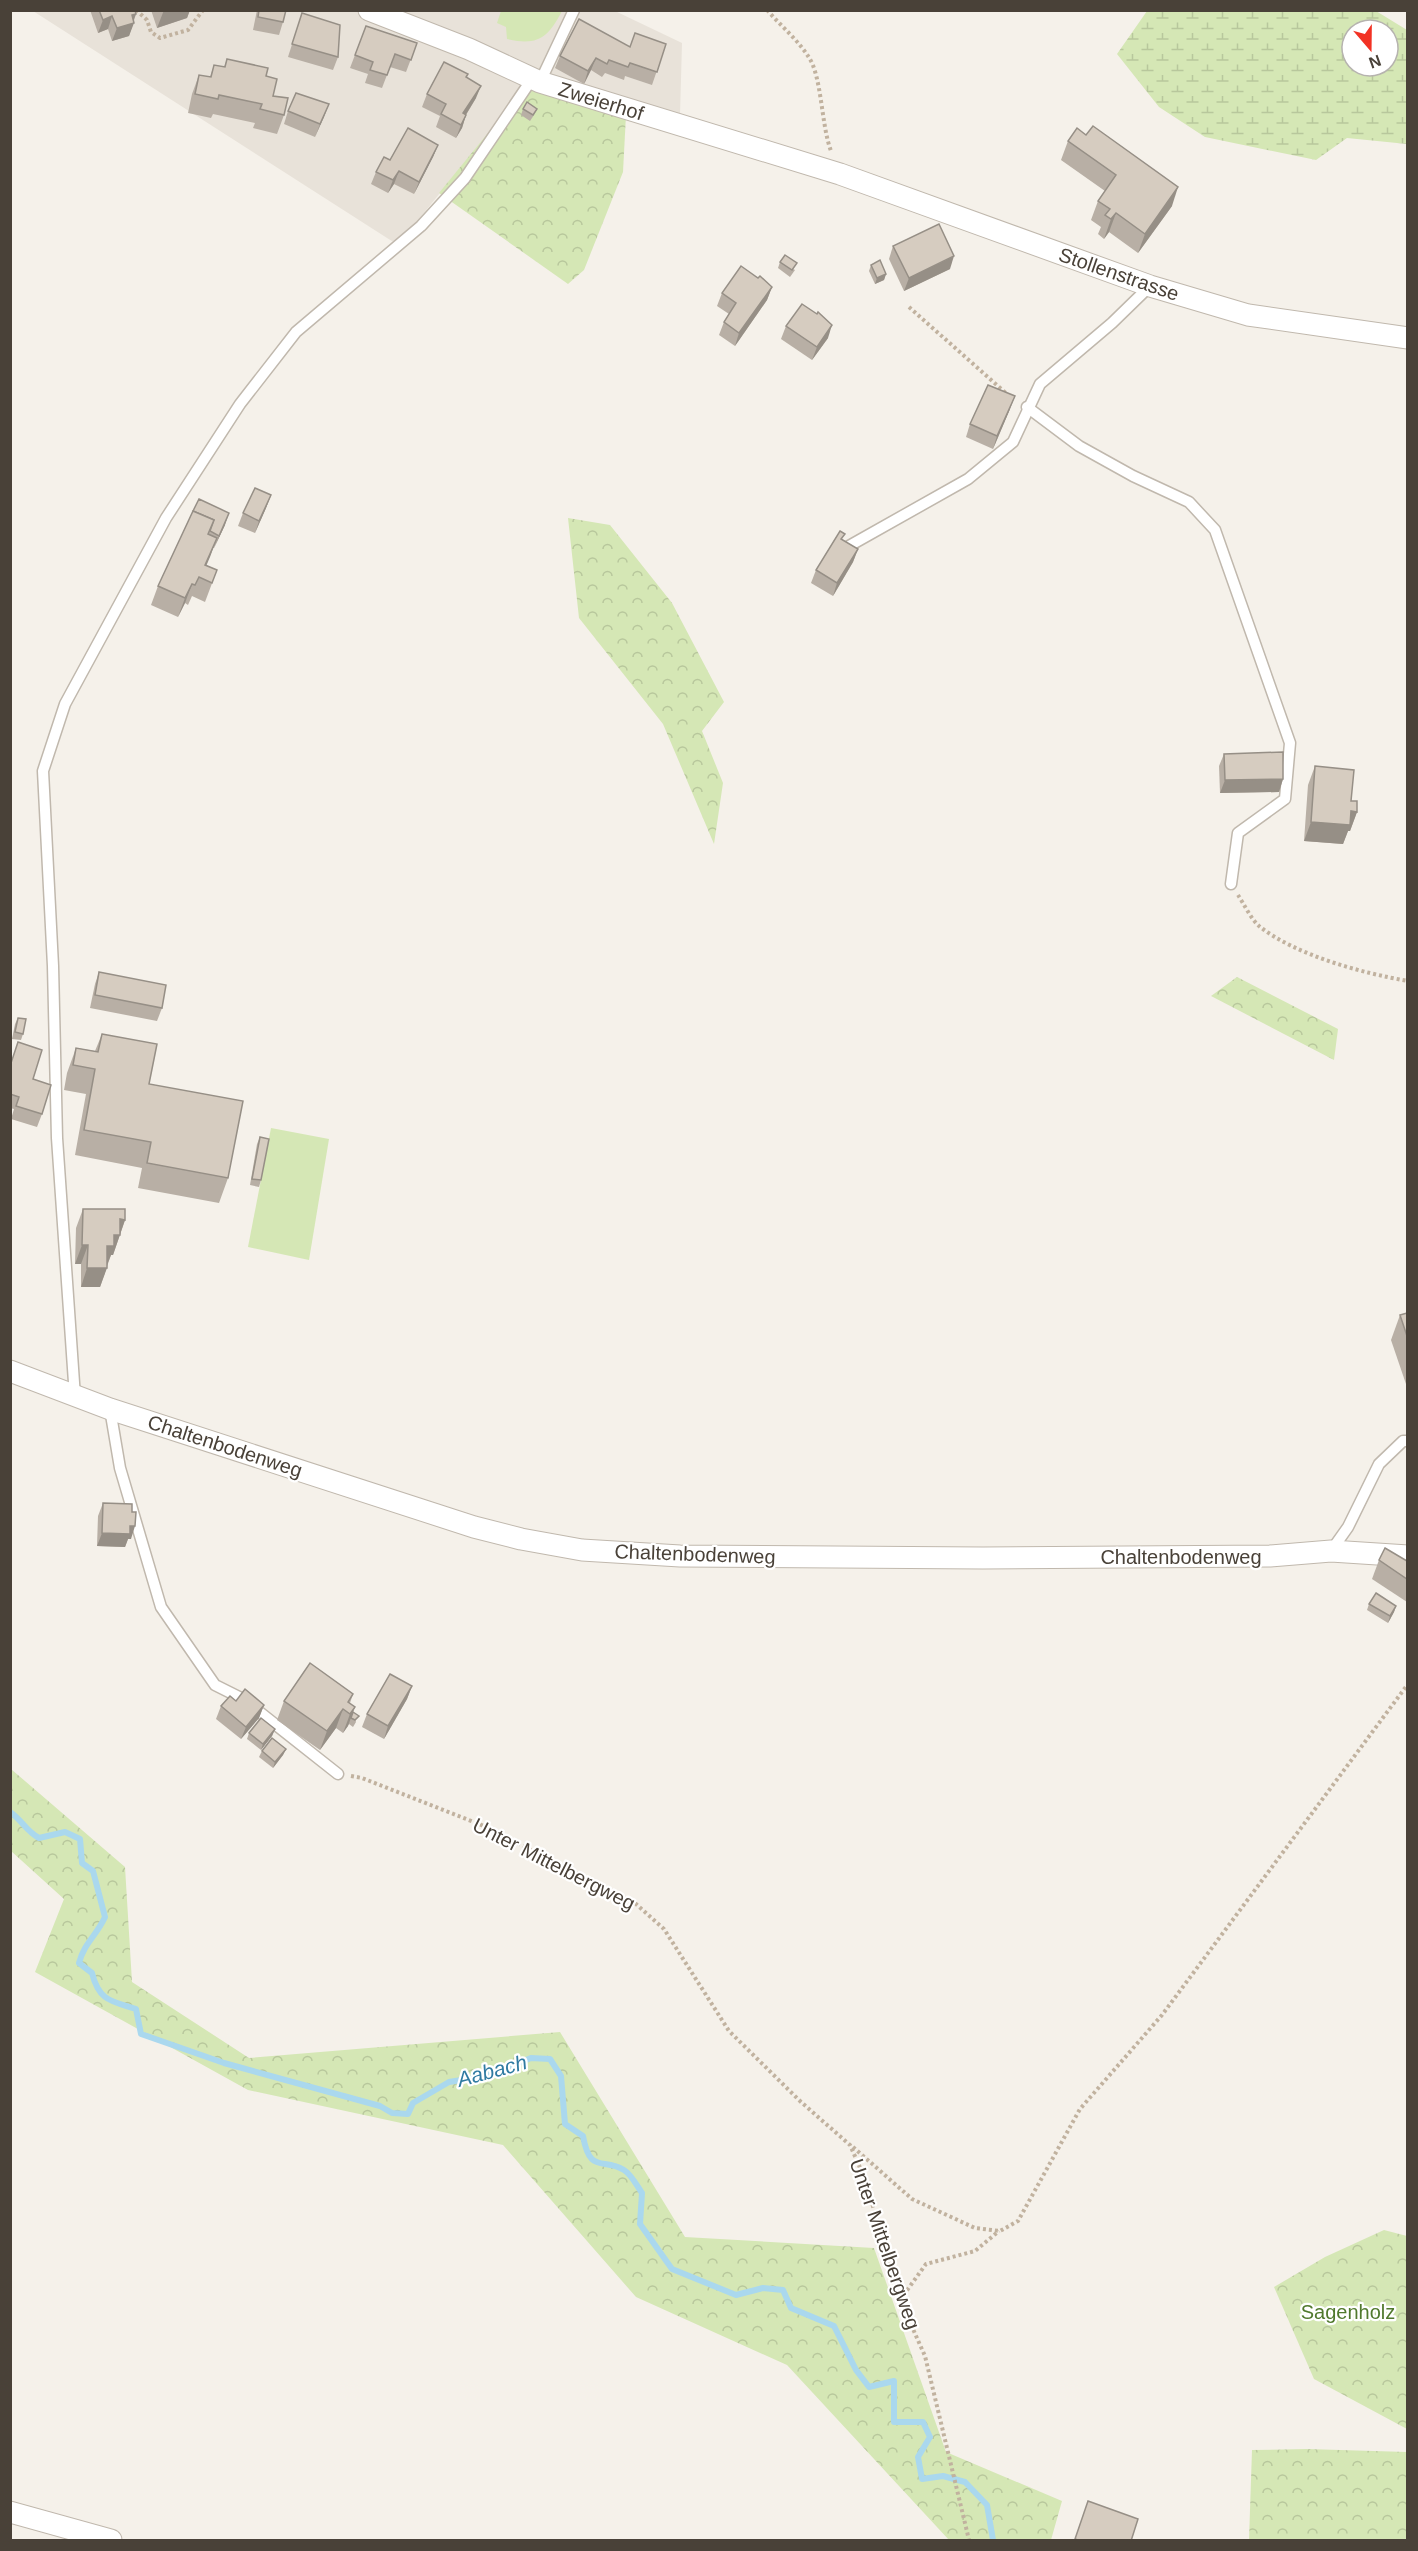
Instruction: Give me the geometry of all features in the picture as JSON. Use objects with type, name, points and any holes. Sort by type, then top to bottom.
[{"type":"street","name":"Zweierhof","points":[[369,10],[536,80],[840,174]]},
{"type":"street","name":"Stollenstrasse","points":[[840,174],[1150,286],[1248,315],[1407,338]]},
{"type":"street","name":"Chaltenbodenweg","points":[[10,1371],[110,1408],[474,1527],[521,1539],[582,1550],[680,1556],[972,1558],[1270,1556],[1331,1551],[1407,1556]]},
{"type":"street","points":[[10,2512],[111,2541]]},
{"type":"lane","points":[[75,1396],[57,1138],[53,966],[43,771],[65,704],[166,518],[240,404],[296,332],[421,226],[465,178],[536,80],[574,10]]},
{"type":"lane","points":[[849,546],[968,479],[1013,442],[1027,407],[1040,384],[1112,323],[1150,286]]},
{"type":"lane","points":[[1027,407],[1079,446],[1133,476],[1189,502],[1215,530],[1290,743],[1286,799],[1238,832],[1231,884]]},
{"type":"lane","points":[[110,1408],[120,1468],[161,1607],[215,1685],[243,1699],[338,1774]]},
{"type":"lane","points":[[1331,1551],[1348,1527],[1379,1464],[1407,1441]]},
{"type":"path","points":[[136,10],[147,20],[151,32],[160,38],[188,30],[203,10]]},
{"type":"path","points":[[767,10],[810,57],[818,90],[824,133],[840,174]]},
{"type":"path","points":[[909,307],[1006,393],[1027,407]]},
{"type":"path","points":[[1231,884],[1258,925],[1313,956],[1382,977],[1407,981]]},
{"type":"path","points":[[900,2300],[926,2264],[975,2251],[1000,2231],[1018,2221],[1080,2109],[1162,2015],[1407,1684]]},
{"type":"path","name":"Unter Mittelbergweg","points":[[338,1774],[362,1778],[484,1826],[635,1903],[664,1929],[729,2031],[801,2102],[850,2145],[865,2179],[900,2300],[925,2356],[969,2541]]},
{"type":"path","points":[[850,2145],[912,2199],[975,2228],[1000,2231]]},
{"type":"shaded area","points":[[33,11],[615,11],[682,43],[680,115],[532,79],[398,245]]},
{"type":"green space","points":[[501,10],[562,11],[547,34],[534,40],[518,41],[507,39],[506,27],[497,23]]},
{"type":"green space","points":[[1147,11],[1376,11],[1387,18],[1340,18],[1340,78],[1400,78],[1400,26],[1407,30],[1407,144],[1347,138],[1316,160],[1205,137],[1159,107],[1117,54]]},
{"type":"green space","points":[[532,79],[626,115],[623,172],[584,270],[568,284],[439,193]]},
{"type":"green space","points":[[568,518],[610,525],[672,603],[724,702],[702,731],[723,783],[714,844],[663,724],[579,618]]},
{"type":"green space","points":[[1237,977],[1338,1029],[1334,1060],[1211,996]]},
{"type":"green space","points":[[271,1128],[329,1139],[309,1260],[248,1247]]},
{"type":"green space","points":[[11,1769],[125,1867],[132,1982],[249,2058],[560,2032],[685,2237],[874,2248],[946,2452],[1062,2501],[1051,2540],[949,2540],[787,2365],[636,2297],[503,2145],[248,2090],[35,1972],[64,1899],[11,1851]]},
{"type":"green space","name":"Sagenholz","points":[[1384,2230],[1407,2236],[1407,2429],[1314,2379],[1274,2287],[1325,2257]]},
{"type":"green space","points":[[1252,2450],[1407,2452],[1407,2540],[1249,2540]]},
{"type":"building","points":[[99,10],[135,10],[136,14],[132,15],[134,23],[117,28],[112,16],[103,20]]},
{"type":"building","points":[[259,10],[286,10],[283,22],[258,17]]},
{"type":"building","points":[[302,13],[340,25],[338,57],[292,44]]},
{"type":"building","points":[[579,19],[630,47],[635,33],[666,44],[657,72],[630,63],[628,67],[609,60],[607,64],[596,58],[588,71],[560,56]]},
{"type":"building","points":[[366,26],[417,43],[411,60],[395,54],[387,75],[370,70],[373,62],[355,55]]},
{"type":"building","points":[[227,59],[268,68],[266,76],[277,79],[273,96],[288,98],[284,115],[260,109],[262,104],[219,95],[218,99],[195,94],[199,75],[211,77],[214,65],[225,67]]},
{"type":"building","points":[[444,62],[468,74],[466,77],[481,86],[463,113],[466,115],[461,125],[441,114],[446,104],[427,94]]},
{"type":"building","points":[[296,93],[329,104],[320,124],[288,111]]},
{"type":"building","points":[[527,102],[537,109],[533,115],[523,109]]},
{"type":"building","points":[[1093,126],[1178,187],[1145,234],[1116,213],[1111,219],[1105,215],[1110,209],[1098,201],[1116,175],[1068,141],[1077,128],[1086,135]]},
{"type":"building","points":[[408,128],[438,145],[419,182],[399,171],[393,180],[376,172],[384,157],[390,160]]},
{"type":"building","points":[[939,224],[954,256],[909,278],[893,246]]},
{"type":"building","points":[[785,255],[797,263],[792,270],[780,262]]},
{"type":"building","points":[[880,260],[886,274],[877,278],[871,265]]},
{"type":"building","points":[[741,266],[758,278],[760,276],[772,287],[739,333],[724,322],[736,303],[722,293]]},
{"type":"building","points":[[802,304],[817,314],[818,312],[832,325],[817,347],[786,326]]},
{"type":"building","points":[[988,385],[1015,396],[997,436],[970,424]]},
{"type":"building","points":[[255,488],[271,495],[259,521],[243,513]]},
{"type":"building","points":[[199,499],[229,513],[219,536],[210,531],[214,520],[193,511]]},
{"type":"building","points":[[193,511],[214,520],[208,534],[217,538],[205,565],[217,570],[212,583],[199,577],[195,585],[192,584],[185,598],[158,586]]},
{"type":"building","points":[[840,531],[845,534],[841,539],[858,549],[837,583],[816,570]]},
{"type":"building","points":[[1283,752],[1283,779],[1225,780],[1224,754]]},
{"type":"building","points":[[1315,766],[1354,770],[1351,801],[1357,801],[1357,812],[1351,811],[1350,825],[1311,822]]},
{"type":"building","points":[[99,972],[166,985],[162,1008],[95,995]]},
{"type":"building","points":[[18,1018],[26,1019],[23,1034],[15,1032]]},
{"type":"building","points":[[102,1034],[157,1044],[149,1084],[243,1101],[228,1178],[147,1163],[151,1142],[84,1130],[95,1069],[73,1065],[76,1048],[98,1052]]},
{"type":"building","points":[[18,1042],[42,1050],[33,1079],[51,1085],[42,1114],[16,1106],[19,1097],[10,1094],[10,1063]]},
{"type":"building","points":[[260,1137],[269,1139],[261,1180],[252,1179]]},
{"type":"building","points":[[83,1209],[125,1209],[125,1220],[120,1219],[120,1235],[114,1235],[114,1246],[107,1246],[107,1268],[87,1268],[88,1245],[82,1245]]},
{"type":"building","points":[[1407,1313],[1407,1336],[1400,1315]]},
{"type":"building","points":[[103,1503],[132,1504],[132,1512],[136,1512],[135,1526],[130,1526],[130,1534],[102,1533]]},
{"type":"building","points":[[1385,1548],[1407,1561],[1407,1579],[1379,1560]]},
{"type":"building","points":[[1376,1593],[1396,1606],[1390,1616],[1369,1604]]},
{"type":"building","points":[[310,1663],[353,1694],[348,1702],[355,1707],[350,1714],[343,1709],[327,1731],[284,1701]]},
{"type":"building","points":[[390,1674],[412,1686],[388,1726],[367,1714]]},
{"type":"building","points":[[245,1689],[264,1705],[246,1727],[221,1706],[230,1696],[236,1701]]},
{"type":"building","points":[[353,1712],[359,1716],[355,1720],[351,1718]]},
{"type":"building","points":[[261,1718],[275,1729],[263,1744],[249,1733]]},
{"type":"building","points":[[272,1738],[286,1749],[275,1762],[262,1751]]},
{"type":"building","points":[[1088,2501],[1138,2519],[1131,2541],[1075,2539]]},
{"type":"waterway","name":"Aabach","points":[[10,1812],[39,1838],[65,1832],[80,1839],[82,1863],[93,1871],[105,1917],[84,1950],[79,1963],[92,1973],[102,1995],[136,2009],[141,2034],[224,2063],[380,2106],[392,2113],[408,2114],[413,2103],[449,2082],[486,2076],[531,2058],[550,2059],[561,2076],[565,2124],[583,2136],[589,2156],[598,2163],[616,2166],[631,2177],[642,2193],[640,2224],[672,2269],[736,2295],[763,2288],[783,2290],[791,2308],[834,2326],[856,2370],[869,2387],[894,2381],[894,2422],[923,2422],[930,2437],[918,2457],[922,2479],[943,2476],[965,2482],[987,2505],[993,2540]]}]
